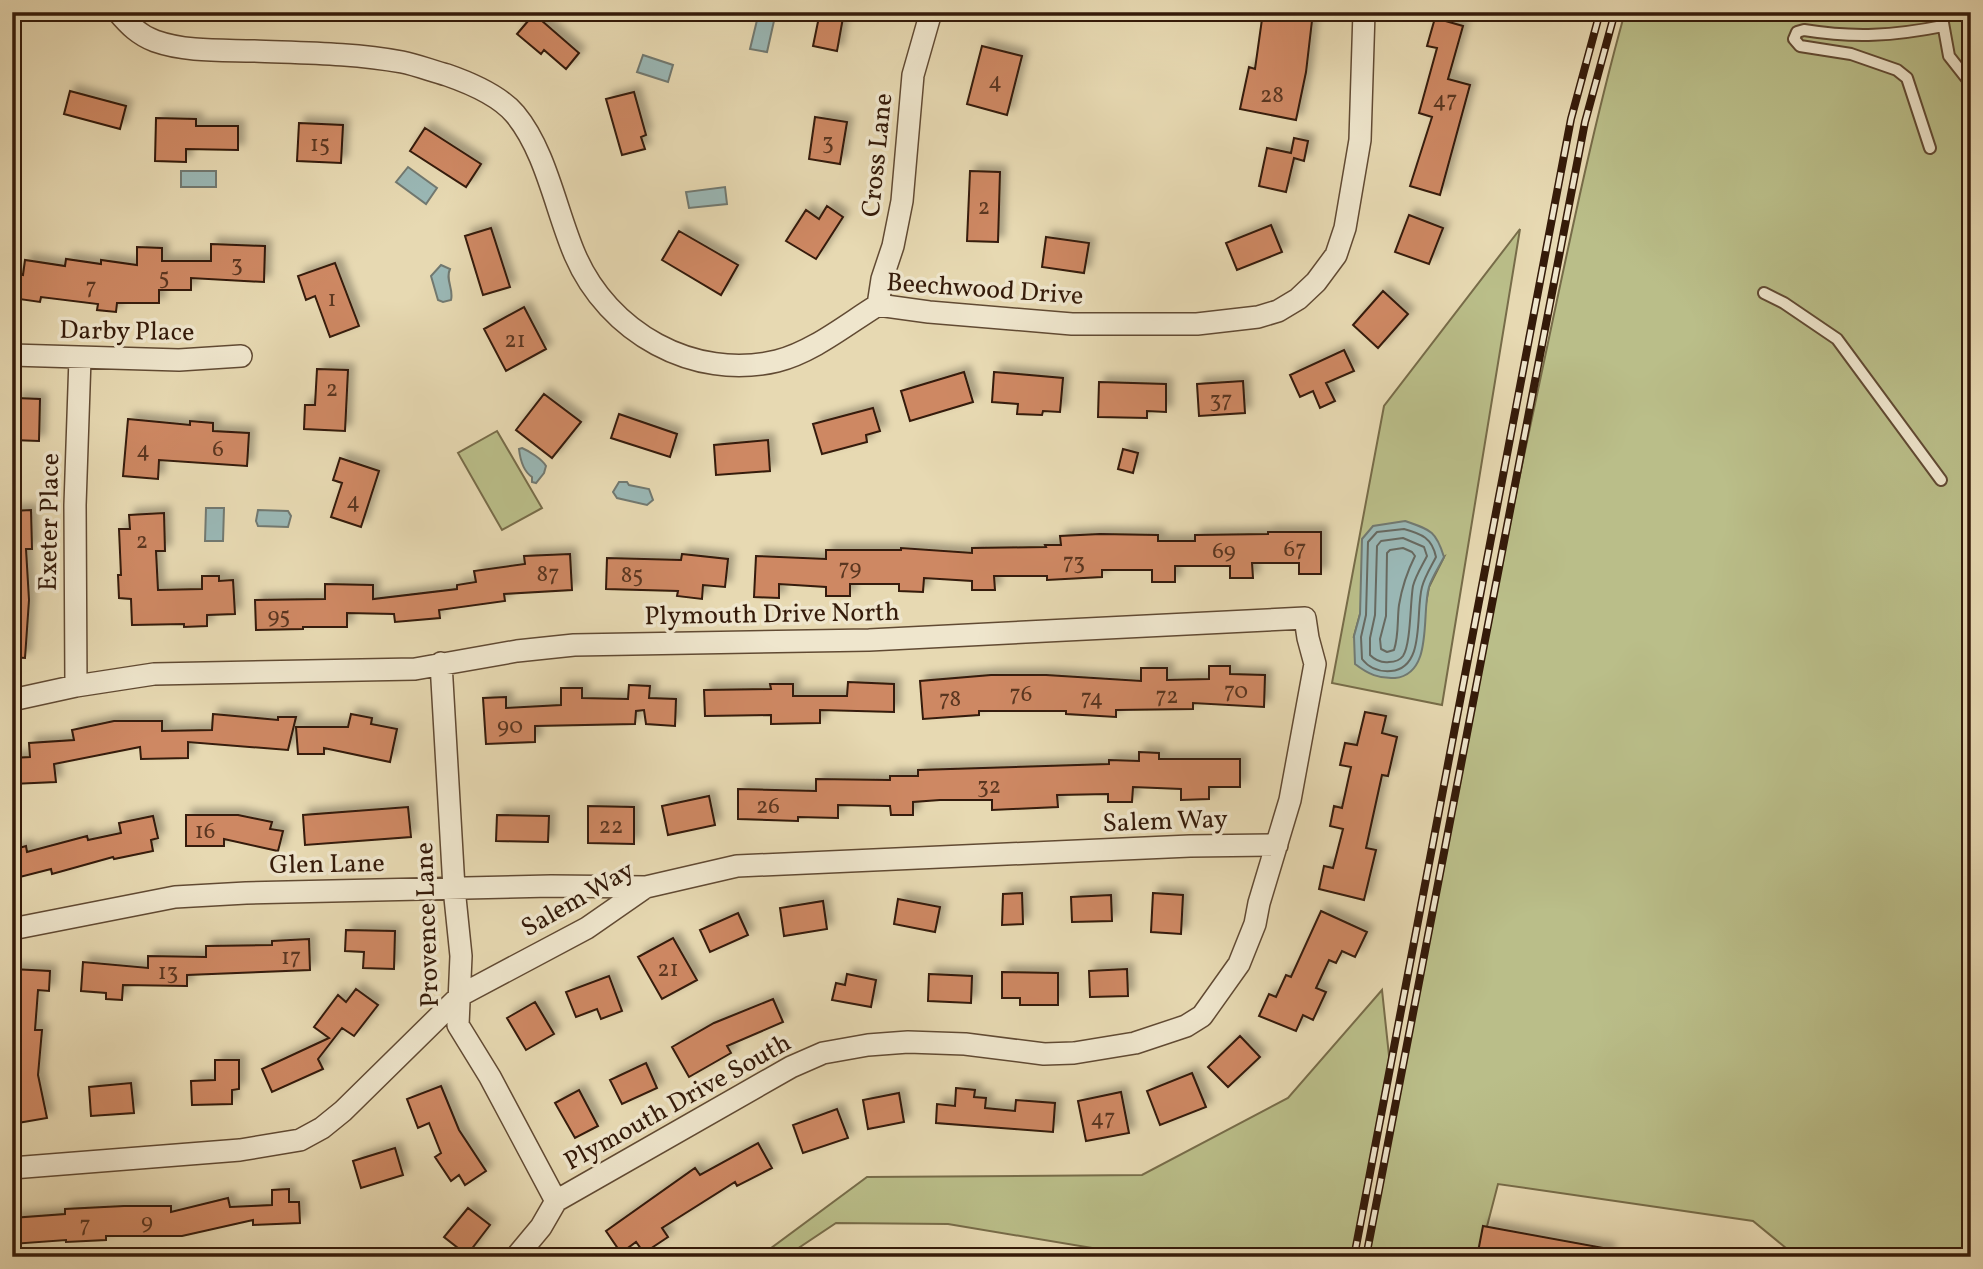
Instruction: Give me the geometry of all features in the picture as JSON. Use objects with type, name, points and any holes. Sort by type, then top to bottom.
[{"type":"street","name":"Beechwood Drive","points":[[118,12],[131,28],[154,41],[183,48],[346,55],[403,62],[457,79],[493,95],[514,113],[527,132],[537,152],[575,256],[596,292],[628,326],[646,340],[670,353],[718,364],[779,361],[813,345],[878,305],[1072,324],[1197,324],[1258,317],[1278,311],[1316,282],[1336,255],[1345,228],[1360,140],[1364,12]]},
{"type":"street","name":"Cross Lane","points":[[878,305],[902,201],[913,75],[930,12]]},
{"type":"street","name":"Darby Place","points":[[12,355],[179,360],[242,356]]},
{"type":"street","name":"Exeter Place","points":[[76,686],[75,505],[80,358]]},
{"type":"street","name":"Plymouth Drive North","points":[[12,700],[76,686],[153,674],[415,669],[574,645],[869,640],[1305,618],[1315,664],[1290,800],[1277,845]]},
{"type":"street","name":"Provence Lane","points":[[441,663],[454,888],[461,956],[458,1025],[491,1077],[556,1201]]},
{"type":"street","name":"Salem Way","points":[[12,1168],[240,1150],[300,1140],[322,1128],[343,1111],[461,995],[587,928],[646,887],[737,866],[1191,846],[1277,845]]},
{"type":"street","name":"Plymouth Drive South","points":[[516,1257],[541,1227],[556,1201],[791,1067],[823,1053],[908,1042],[965,1044],[1044,1054],[1074,1053],[1135,1043],[1186,1026],[1202,1016],[1239,964],[1255,924],[1277,845]]},
{"type":"street","name":"Glen Lane","points":[[12,929],[175,897],[454,888],[646,887]]},
{"type":"lane","points":[[1941,12],[1949,56],[1971,85]]},
{"type":"lane","points":[[1930,148],[1907,78],[1897,70],[1851,54],[1800,46],[1794,39],[1797,32],[1804,30],[1848,36],[1887,36],[1943,26]]},
{"type":"lane","points":[[1764,293],[1784,303],[1837,339],[1941,480]]},
{"type":"green space","points":[[1625,12],[1971,12],[1971,1257],[1797,1257],[1753,1221],[1498,1184],[1479,1257],[1367,1257],[1513,511],[1577,207]]},
{"type":"green space","points":[[1520,229],[1442,705],[1332,683],[1384,406]],"holes":[[[1444,557],[1429,587],[1425,609],[1354,636],[1360,614]]]},
{"type":"green space","points":[[497,431],[542,508],[502,530],[458,453]]},
{"type":"green space","points":[[1382,990],[1390,1065],[1354,1257],[1146,1257],[948,1224],[836,1223],[785,1257],[759,1257],[867,1177],[1142,1175],[1288,1098]]},
{"type":"water","points":[[759,12],[776,12],[767,52],[750,49]]},
{"type":"water","points":[[643,55],[673,65],[668,82],[637,72]]},
{"type":"water","points":[[408,167],[437,188],[426,204],[396,182]]},
{"type":"water","points":[[181,171],[216,171],[216,187],[181,187]]},
{"type":"water","points":[[725,187],[727,204],[689,208],[686,192]]},
{"type":"water","points":[[441,265],[450,269],[448,277],[451,300],[443,302],[438,300],[431,276]]},
{"type":"water","points":[[522,448],[546,466],[536,483],[532,482],[532,477],[522,464],[519,449]]},
{"type":"water","points":[[619,482],[649,489],[653,500],[647,505],[617,498],[613,492]]},
{"type":"water","points":[[206,508],[224,508],[223,541],[205,541]]},
{"type":"water","points":[[258,510],[288,511],[291,516],[288,527],[258,526]]},
{"type":"water","points":[[1405,521],[1431,533],[1444,557],[1429,587],[1424,641],[1416,666],[1407,674],[1384,678],[1355,664],[1354,636],[1360,614],[1362,539],[1373,526]]},
{"type":"building","points":[[820,12],[844,12],[837,51],[813,46]]},
{"type":"building","points":[[1263,12],[1313,12],[1306,72],[1296,120],[1240,109],[1249,67],[1255,69]]},
{"type":"building","points":[[534,14],[579,53],[566,69],[544,50],[541,54],[517,34]]},
{"type":"building","points":[[1435,18],[1463,26],[1448,79],[1470,85],[1440,195],[1410,186],[1432,117],[1419,113],[1437,48],[1427,46]]},
{"type":"building","points":[[982,46],[1022,56],[1007,115],[967,104]]},
{"type":"building","points":[[70,91],[126,106],[120,129],[64,114]]},
{"type":"building","points":[[634,92],[646,135],[641,137],[645,149],[622,155],[606,99]]},
{"type":"building","points":[[815,117],[847,122],[840,164],[809,159]]},
{"type":"building","points":[[156,118],[196,119],[196,126],[238,126],[238,150],[186,149],[186,162],[155,161]]},
{"type":"building","points":[[299,123],[343,125],[341,163],[297,161]]},
{"type":"building","points":[[425,128],[481,164],[466,187],[410,151]]},
{"type":"building","points":[[1294,138],[1308,141],[1304,161],[1294,158],[1286,192],[1259,186],[1267,148],[1291,153]]},
{"type":"building","points":[[970,171],[1000,172],[998,242],[967,241]]},
{"type":"building","points":[[827,206],[843,217],[816,259],[786,241],[806,210],[819,219]]},
{"type":"building","points":[[1409,215],[1443,228],[1429,264],[1395,252]]},
{"type":"building","points":[[1271,225],[1282,252],[1237,270],[1226,243]]},
{"type":"building","points":[[491,228],[510,287],[483,295],[465,236]]},
{"type":"building","points":[[679,231],[738,265],[721,295],[662,260]]},
{"type":"building","points":[[1046,237],[1089,243],[1084,273],[1042,267]]},
{"type":"building","points":[[211,244],[265,246],[264,282],[191,278],[191,290],[159,290],[159,303],[117,303],[116,312],[97,310],[98,304],[41,297],[40,302],[12,298],[12,273],[23,275],[25,260],[65,266],[66,259],[137,265],[137,247],[162,248],[162,261],[211,261]]},
{"type":"building","points":[[335,263],[359,326],[330,337],[315,296],[306,300],[298,276]]},
{"type":"building","points":[[1383,291],[1408,314],[1378,348],[1353,325]]},
{"type":"building","points":[[524,307],[546,349],[506,371],[484,329]]},
{"type":"building","points":[[1344,350],[1354,371],[1326,383],[1335,401],[1320,408],[1313,391],[1300,397],[1290,375]]},
{"type":"building","points":[[317,369],[348,370],[345,431],[304,429],[305,405],[315,405]]},
{"type":"building","points":[[964,372],[973,402],[910,421],[901,391]]},
{"type":"building","points":[[994,372],[1063,378],[1060,412],[1043,411],[1042,415],[1017,414],[1018,404],[992,402]]},
{"type":"building","points":[[1243,381],[1245,413],[1199,416],[1197,384]]},
{"type":"building","points":[[1099,382],[1166,384],[1166,412],[1147,411],[1147,418],[1098,417]]},
{"type":"building","points":[[544,394],[581,422],[552,458],[516,430]]},
{"type":"building","points":[[16,398],[40,399],[39,441],[12,440],[12,410],[15,410]]},
{"type":"building","points":[[873,408],[880,431],[866,435],[867,442],[822,454],[813,424]]},
{"type":"building","points":[[619,414],[677,434],[670,457],[611,438]]},
{"type":"building","points":[[128,419],[190,425],[190,421],[213,423],[213,431],[249,433],[247,466],[159,460],[158,479],[123,476]]},
{"type":"building","points":[[768,440],[770,471],[716,475],[714,445]]},
{"type":"building","points":[[1123,449],[1138,453],[1133,473],[1118,469]]},
{"type":"building","points":[[340,458],[379,471],[361,527],[331,517],[342,483],[333,480]]},
{"type":"building","points":[[31,510],[32,549],[26,549],[29,600],[25,658],[12,657],[12,511]]},
{"type":"building","points":[[164,513],[165,551],[156,551],[158,590],[202,589],[202,576],[219,576],[219,581],[233,580],[235,614],[207,615],[207,626],[132,625],[131,599],[119,598],[119,529],[130,529],[129,515]]},
{"type":"building","points":[[1321,532],[1321,574],[1299,574],[1299,563],[1252,563],[1253,578],[1230,578],[1230,566],[1175,566],[1175,582],[1152,582],[1152,570],[1102,570],[1102,577],[1047,580],[1047,576],[994,576],[995,590],[972,590],[972,581],[924,578],[923,592],[899,591],[899,584],[850,584],[850,596],[826,596],[826,587],[779,584],[779,598],[754,597],[756,556],[826,559],[826,550],[901,548],[972,553],[972,548],[1061,545],[1060,536],[1158,535],[1158,541],[1195,541],[1195,535]]},
{"type":"building","points":[[570,554],[572,590],[504,594],[505,601],[439,610],[440,618],[395,622],[394,614],[347,613],[347,627],[256,630],[255,600],[325,599],[325,584],[373,585],[373,599],[457,589],[457,585],[476,582],[474,571],[525,564],[524,556]]},
{"type":"building","points":[[682,554],[728,559],[725,587],[703,585],[702,599],[677,596],[678,591],[606,589],[607,558],[681,560]]},
{"type":"building","points":[[1209,666],[1230,666],[1230,674],[1265,675],[1264,707],[1193,703],[1193,709],[1116,710],[1116,717],[1066,714],[1066,711],[979,711],[979,715],[923,719],[920,681],[991,675],[1046,675],[1141,681],[1141,668],[1167,668],[1167,680],[1209,679]]},
{"type":"building","points":[[848,682],[894,684],[894,712],[820,710],[820,723],[771,724],[771,715],[705,716],[704,690],[771,689],[770,684],[793,684],[793,696],[847,696]]},
{"type":"building","points":[[629,685],[650,686],[649,698],[676,699],[675,726],[646,724],[644,710],[636,711],[635,724],[535,726],[535,742],[486,744],[483,698],[506,697],[506,708],[561,705],[561,688],[582,688],[582,698],[628,699]]},
{"type":"building","points":[[1365,712],[1386,716],[1382,733],[1397,737],[1388,776],[1382,775],[1366,848],[1376,850],[1364,900],[1319,889],[1324,866],[1333,868],[1343,829],[1330,826],[1334,806],[1342,808],[1351,767],[1340,765],[1345,743],[1357,745]]},
{"type":"building","points":[[213,714],[278,720],[278,717],[296,717],[288,750],[188,742],[188,758],[141,759],[140,747],[54,764],[56,782],[12,784],[12,758],[30,757],[29,743],[74,740],[72,730],[114,721],[162,721],[162,731],[212,730]]},
{"type":"building","points":[[351,714],[372,718],[371,724],[397,729],[390,762],[324,748],[324,754],[298,754],[296,727],[348,727]]},
{"type":"building","points":[[1139,752],[1159,753],[1159,759],[1240,759],[1240,787],[1209,787],[1209,799],[1181,800],[1181,789],[1133,787],[1132,802],[1108,802],[1108,794],[1057,795],[1058,807],[992,810],[992,800],[940,800],[913,802],[913,815],[891,815],[890,806],[838,805],[838,818],[798,817],[798,821],[738,819],[738,789],[816,791],[816,779],[890,780],[890,776],[918,776],[918,770],[1109,764],[1109,760],[1139,761]]},
{"type":"building","points":[[709,796],[715,825],[668,835],[662,806]]},
{"type":"building","points":[[588,806],[634,807],[634,844],[588,843]]},
{"type":"building","points":[[408,807],[411,837],[305,845],[303,815]]},
{"type":"building","points":[[186,815],[238,815],[272,822],[270,829],[283,831],[278,851],[224,839],[224,846],[186,846]]},
{"type":"building","points":[[497,815],[549,816],[548,842],[496,841]]},
{"type":"building","points":[[153,816],[158,838],[151,840],[153,851],[114,859],[113,857],[52,874],[51,869],[12,879],[12,850],[26,846],[27,852],[87,836],[88,840],[121,833],[119,823]]},
{"type":"building","points":[[1022,893],[1023,924],[1002,925],[1003,894]]},
{"type":"building","points":[[1153,893],[1183,895],[1181,934],[1151,932]]},
{"type":"building","points":[[1111,895],[1112,921],[1072,922],[1071,897]]},
{"type":"building","points":[[898,899],[940,907],[935,932],[894,924]]},
{"type":"building","points":[[823,901],[827,929],[784,936],[780,908]]},
{"type":"building","points":[[1321,911],[1367,932],[1355,957],[1342,951],[1336,963],[1329,960],[1316,988],[1326,992],[1313,1020],[1303,1015],[1296,1031],[1259,1016],[1269,994],[1276,997],[1286,975],[1291,977]]},
{"type":"building","points":[[738,913],[748,935],[710,952],[700,930]]},
{"type":"building","points":[[346,930],[395,931],[394,969],[363,968],[364,952],[345,951]]},
{"type":"building","points":[[673,938],[697,980],[662,999],[638,957]]},
{"type":"building","points":[[309,939],[310,970],[187,975],[187,986],[123,985],[122,1000],[106,999],[106,993],[81,991],[83,962],[148,968],[148,956],[206,957],[206,946],[272,945],[272,941]]},
{"type":"building","points":[[12,969],[50,971],[49,991],[38,990],[35,1030],[42,1030],[38,1075],[47,1118],[12,1124]]},
{"type":"building","points":[[1127,969],[1128,996],[1090,997],[1089,971]]},
{"type":"building","points":[[1002,972],[1058,973],[1058,1005],[1020,1005],[1020,998],[1002,998]]},
{"type":"building","points":[[847,974],[876,980],[871,1007],[832,1000],[836,983],[845,985]]},
{"type":"building","points":[[929,974],[972,976],[971,1003],[928,1001]]},
{"type":"building","points":[[609,976],[622,1011],[601,1019],[597,1009],[576,1017],[566,992]]},
{"type":"building","points":[[356,989],[378,1005],[354,1036],[342,1028],[318,1059],[323,1069],[272,1092],[262,1069],[329,1038],[314,1027],[338,995],[346,1002]]},
{"type":"building","points":[[773,999],[783,1022],[727,1046],[731,1053],[689,1077],[672,1047],[714,1023]]},
{"type":"building","points":[[535,1002],[554,1034],[526,1050],[507,1018]]},
{"type":"building","points":[[1240,1036],[1260,1057],[1228,1087],[1208,1067]]},
{"type":"building","points":[[215,1060],[239,1060],[239,1089],[232,1090],[232,1104],[192,1105],[191,1081],[215,1080]]},
{"type":"building","points":[[646,1063],[657,1088],[622,1104],[610,1080]]},
{"type":"building","points":[[1192,1073],[1206,1107],[1160,1125],[1147,1091]]},
{"type":"building","points":[[131,1083],[134,1113],[91,1116],[89,1087]]},
{"type":"building","points":[[441,1086],[459,1130],[486,1171],[465,1185],[459,1175],[451,1181],[435,1157],[441,1153],[429,1123],[418,1128],[407,1099]]},
{"type":"building","points":[[956,1088],[975,1090],[974,1097],[986,1098],[985,1108],[1015,1111],[1016,1100],[1055,1103],[1053,1132],[936,1123],[937,1104],[955,1106]]},
{"type":"building","points":[[579,1090],[598,1126],[575,1138],[555,1103]]},
{"type":"building","points":[[1121,1092],[1129,1133],[1086,1141],[1078,1101]]},
{"type":"building","points":[[899,1093],[904,1122],[868,1129],[863,1100]]},
{"type":"building","points":[[837,1109],[848,1138],[803,1153],[793,1125]]},
{"type":"building","points":[[758,1143],[772,1168],[737,1186],[735,1182],[662,1228],[668,1237],[644,1253],[636,1242],[621,1253],[606,1231],[695,1168],[700,1175]]},
{"type":"building","points":[[395,1148],[403,1175],[361,1188],[353,1161]]},
{"type":"building","points":[[289,1189],[289,1202],[299,1202],[300,1223],[253,1225],[253,1220],[182,1236],[106,1236],[106,1240],[12,1244],[12,1218],[65,1214],[65,1209],[124,1206],[171,1206],[171,1212],[228,1198],[230,1207],[272,1205],[272,1190]]},
{"type":"building","points":[[468,1208],[490,1225],[467,1255],[444,1237]]},
{"type":"building","points":[[1483,1226],[1609,1249],[1608,1257],[1477,1257]]},
{"type":"railway","points":[[1354,1257],[1571,119],[1600,12]]},
{"type":"railway","points":[[1366,1257],[1585,122],[1615,12]]}]
